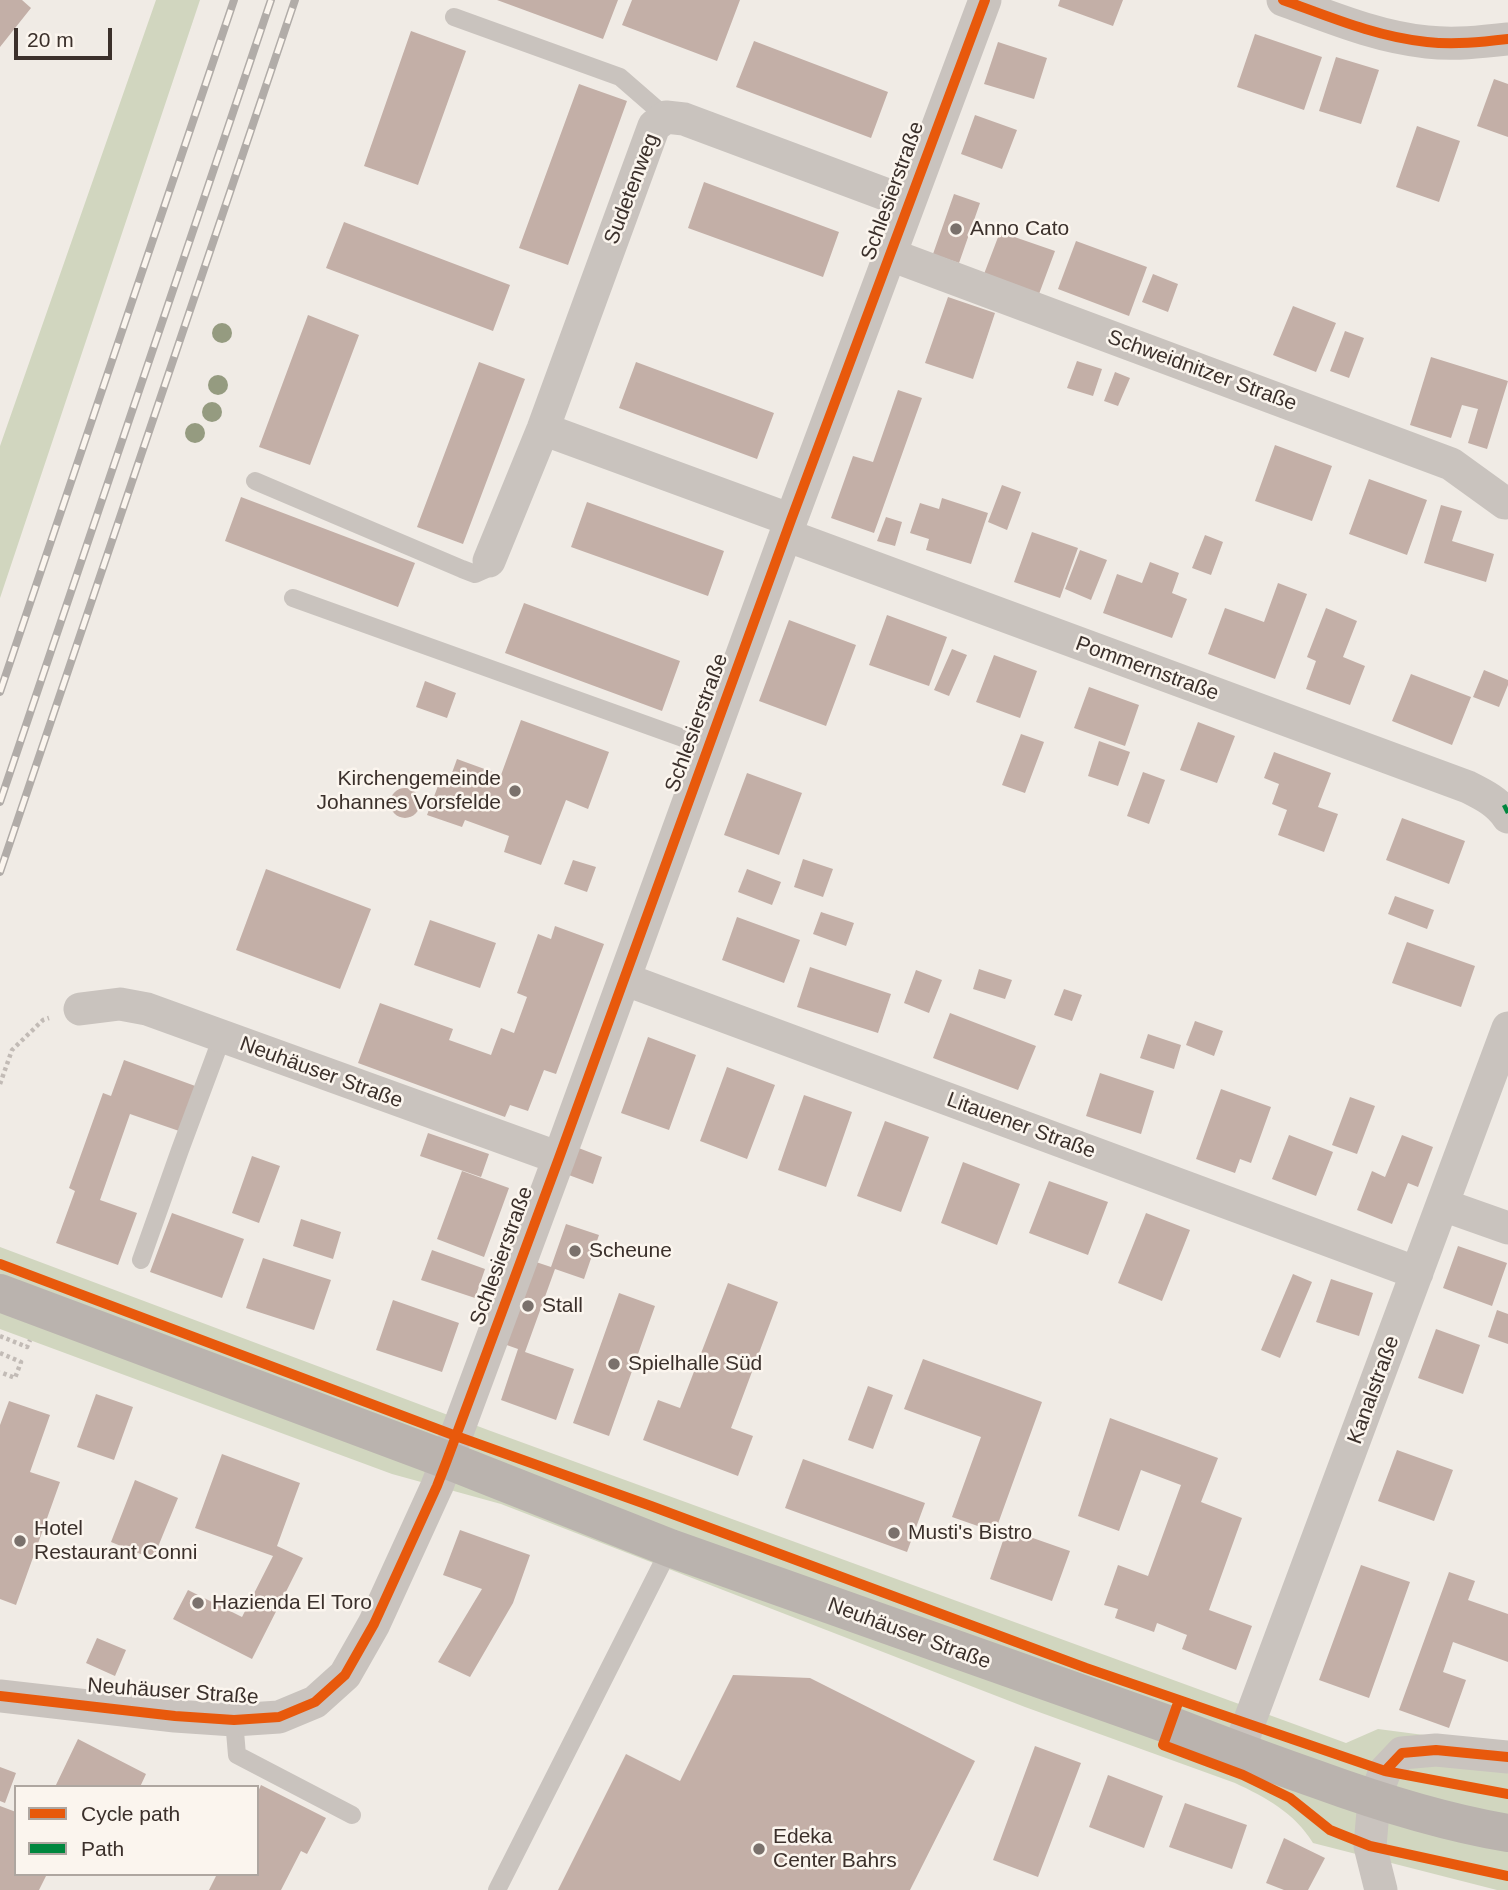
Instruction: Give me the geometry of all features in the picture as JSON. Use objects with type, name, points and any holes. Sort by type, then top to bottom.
[{"type":"main road","name":"Neuhäuser Straße","points":[[0,1293],[447,1460],[670,1549],[1170,1725],[1374,1800],[1425,1816],[1508,1833]]},
{"type":"street","name":"Schlesierstraße","points":[[447,1460],[788,528],[985,0]]},
{"type":"street","points":[[1283,0],[1379,34],[1428,42],[1478,42],[1508,38]]},
{"type":"street","name":"Sudetenweg","points":[[489,561],[542,429],[654,126],[666,117],[684,119],[909,203]]},
{"type":"street","name":"Schweidnitzer Straße","points":[[891,255],[1451,464],[1505,503]]},
{"type":"street","points":[[542,429],[788,528]]},
{"type":"street","name":"Pommernstraße","points":[[788,528],[1468,787],[1489,797],[1506,813]]},
{"type":"street","name":"Litauener Straße","points":[[624,979],[1417,1273]]},
{"type":"street","name":"Neuhäuser Straße","points":[[80,1009],[120,1004],[147,1009],[559,1158]]},
{"type":"street","name":"Kanalstraße","points":[[1238,1752],[1508,1028]]},
{"type":"street","points":[[1443,1205],[1508,1228]]},
{"type":"street","name":"Neuhäuser Straße","points":[[0,1696],[234,1720],[279,1717],[315,1702],[345,1675],[374,1624],[447,1460]]},
{"type":"street","points":[[1381,1890],[1370,1846],[1374,1800],[1385,1771],[1402,1753],[1436,1750],[1508,1757]]},
{"type":"lane","points":[[454,17],[620,77],[666,117]]},
{"type":"lane","points":[[256,481],[475,574],[484,570],[489,561]]},
{"type":"lane","points":[[293,598],[708,747]]},
{"type":"lane","points":[[141,1260],[222,1037]]},
{"type":"lane","points":[[497,1890],[670,1549]]},
{"type":"lane","points":[[234,1720],[237,1755],[352,1815]]},
{"type":"path","points":[[0,1084],[12,1049],[43,1020],[80,1009]]},
{"type":"path","points":[[0,1336],[27,1346]]},
{"type":"path","points":[[0,1353],[21,1362],[15,1378],[0,1372]]},
{"type":"green space","points":[[156,0],[200,0],[0,598],[0,446]]},
{"type":"green space","points":[[0,1247],[488,1430],[1346,1743],[1378,1729],[1508,1746],[1508,1890],[1497,1890],[1313,1843],[1306,1832],[1288,1815],[1268,1800],[1235,1783],[1025,1707],[501,1504],[392,1474],[0,1329]]},
{"type":"building","points":[[0,0],[22,0],[31,8],[0,47]]},
{"type":"building","points":[[497,0],[618,0],[603,39]]},
{"type":"building","points":[[632,0],[740,0],[717,61],[622,25]]},
{"type":"building","points":[[1060,0],[1123,0],[1113,26],[1058,6]]},
{"type":"building","points":[[411,31],[466,51],[418,185],[364,166]]},
{"type":"building","points":[[1255,34],[1322,57],[1304,110],[1237,87]]},
{"type":"building","points":[[754,41],[888,92],[871,138],[736,87]]},
{"type":"building","points":[[998,42],[1047,58],[1034,99],[984,84]]},
{"type":"building","points":[[1336,57],[1379,70],[1361,124],[1319,111]]},
{"type":"building","points":[[1494,79],[1508,84],[1508,137],[1477,126]]},
{"type":"building","points":[[579,84],[627,101],[568,265],[519,248]]},
{"type":"building","points":[[975,115],[1017,130],[1002,169],[961,154]]},
{"type":"building","points":[[1417,126],[1460,141],[1439,202],[1396,187]]},
{"type":"building","points":[[704,182],[839,232],[823,277],[688,228]]},
{"type":"building","name":"Anno Cato","points":[[954,194],[980,203],[959,263],[933,254]]},
{"type":"building","points":[[344,222],[510,285],[493,331],[326,268]]},
{"type":"building","points":[[1000,232],[1055,251],[1039,294],[984,274]]},
{"type":"building","points":[[1076,241],[1147,267],[1129,316],[1058,289]]},
{"type":"building","points":[[1153,274],[1178,284],[1168,312],[1142,302]]},
{"type":"building","points":[[948,297],[995,313],[973,379],[925,363]]},
{"type":"building","points":[[1293,306],[1336,323],[1316,372],[1273,355]]},
{"type":"building","points":[[308,315],[359,335],[310,465],[259,447]]},
{"type":"building","points":[[1345,331],[1364,338],[1349,378],[1330,371]]},
{"type":"building","points":[[1431,357],[1508,381],[1487,449],[1468,443],[1478,409],[1462,405],[1451,438],[1410,425]]},
{"type":"building","points":[[1077,361],[1102,369],[1093,396],[1067,388]]},
{"type":"building","points":[[479,362],[525,379],[463,544],[417,527]]},
{"type":"building","points":[[636,362],[774,413],[757,459],[619,408]]},
{"type":"building","points":[[1115,372],[1130,378],[1118,406],[1104,401]]},
{"type":"building","points":[[898,390],[922,398],[874,533],[831,518],[853,456],[873,462]]},
{"type":"building","points":[[1275,445],[1332,466],[1312,521],[1255,501]]},
{"type":"building","points":[[1369,479],[1427,500],[1407,555],[1349,534]]},
{"type":"building","points":[[1002,485],[1021,492],[1007,530],[988,522]]},
{"type":"building","points":[[241,497],[415,563],[398,607],[225,541]]},
{"type":"building","points":[[942,498],[988,513],[971,564],[926,550],[929,539],[910,533],[920,503],[939,509]]},
{"type":"building","points":[[587,502],[724,551],[708,596],[571,547]]},
{"type":"building","points":[[1441,505],[1462,511],[1452,541],[1494,554],[1486,582],[1424,563]]},
{"type":"building","points":[[886,517],[902,522],[895,546],[877,541]]},
{"type":"building","points":[[1032,532],[1078,548],[1060,598],[1014,582]]},
{"type":"building","points":[[1205,535],[1223,542],[1211,575],[1192,568]]},
{"type":"building","points":[[1080,550],[1107,560],[1091,600],[1065,589]]},
{"type":"building","points":[[1150,562],[1179,573],[1172,593],[1187,599],[1172,638],[1103,613],[1117,574],[1142,583]]},
{"type":"building","points":[[1278,583],[1307,594],[1275,679],[1208,654],[1225,608],[1264,622]]},
{"type":"building","points":[[524,603],[680,661],[662,711],[505,653]]},
{"type":"building","points":[[1326,608],[1357,621],[1343,657],[1365,666],[1350,705],[1306,689],[1316,661],[1307,657]]},
{"type":"building","points":[[887,615],[947,637],[929,686],[869,665]]},
{"type":"building","points":[[789,620],[856,645],[826,726],[759,701]]},
{"type":"building","points":[[952,649],[967,655],[949,696],[934,690]]},
{"type":"building","points":[[994,655],[1037,671],[1020,718],[976,702]]},
{"type":"building","points":[[1484,670],[1508,680],[1499,707],[1473,697]]},
{"type":"building","points":[[1411,674],[1471,697],[1452,745],[1392,721]]},
{"type":"building","points":[[425,681],[456,693],[447,718],[416,707]]},
{"type":"building","points":[[1089,687],[1139,705],[1125,746],[1074,728]]},
{"type":"building","name":"Kirchengemeinde Johannes Vorsfelde","points":[[521,720],[609,752],[588,809],[566,800],[541,865],[504,852],[509,836],[465,820],[462,827],[427,815],[441,778],[449,781],[457,759],[501,775]]},
{"type":"building","points":[[1198,722],[1235,736],[1217,783],[1180,770]]},
{"type":"building","points":[[1021,734],[1044,742],[1025,793],[1002,785]]},
{"type":"building","points":[[1099,741],[1130,752],[1118,786],[1088,776]]},
{"type":"building","points":[[1274,752],[1331,773],[1318,807],[1338,814],[1324,852],[1278,835],[1287,810],[1272,804],[1279,784],[1264,778]]},
{"type":"building","points":[[1143,772],[1165,780],[1149,824],[1127,816]]},
{"type":"building","points":[[747,773],[802,793],[779,855],[724,835]]},
{"type":"building","points":[[405,788],[416,792],[420,803],[416,814],[405,818],[394,814],[390,803],[394,792]]},
{"type":"building","points":[[1402,818],[1465,841],[1449,884],[1386,860]]},
{"type":"building","points":[[803,859],[833,869],[823,897],[794,887]]},
{"type":"building","points":[[573,860],[596,867],[587,892],[564,884]]},
{"type":"building","points":[[266,869],[371,909],[340,989],[236,950]]},
{"type":"building","points":[[747,869],[781,882],[772,905],[738,892]]},
{"type":"building","points":[[1395,896],[1434,910],[1427,929],[1388,914]]},
{"type":"building","points":[[821,912],[854,923],[846,946],[813,934]]},
{"type":"building","points":[[737,917],[800,940],[784,983],[722,960]]},
{"type":"building","points":[[430,920],[496,943],[480,988],[414,965]]},
{"type":"building","points":[[555,926],[604,944],[556,1074],[544,1070],[528,1111],[510,1105],[505,1117],[358,1063],[380,1003],[453,1029],[449,1040],[491,1055],[501,1028],[514,1033],[527,997],[517,993],[538,934],[551,939]]},
{"type":"building","points":[[1407,942],[1475,966],[1461,1007],[1392,983]]},
{"type":"building","points":[[810,967],[891,994],[878,1033],[797,1007]]},
{"type":"building","points":[[979,969],[1012,980],[1005,999],[973,989]]},
{"type":"building","points":[[916,970],[942,980],[929,1013],[904,1003]]},
{"type":"building","points":[[1064,989],[1082,995],[1072,1021],[1054,1015]]},
{"type":"building","points":[[950,1013],[1036,1046],[1018,1090],[933,1058]]},
{"type":"building","points":[[1195,1021],[1223,1031],[1214,1056],[1186,1045]]},
{"type":"building","points":[[1148,1034],[1181,1045],[1174,1069],[1140,1058]]},
{"type":"building","points":[[648,1037],[696,1055],[669,1130],[621,1113]]},
{"type":"building","points":[[124,1060],[198,1087],[182,1132],[130,1114],[100,1200],[137,1213],[118,1265],[56,1243],[75,1191],[69,1188],[103,1093],[111,1096]]},
{"type":"building","points":[[727,1067],[775,1085],[747,1159],[700,1141]]},
{"type":"building","points":[[1100,1073],[1154,1091],[1141,1134],[1086,1116]]},
{"type":"building","points":[[1221,1089],[1271,1107],[1251,1163],[1240,1159],[1235,1173],[1196,1159]]},
{"type":"building","points":[[804,1095],[852,1112],[826,1187],[778,1170]]},
{"type":"building","points":[[1350,1097],[1375,1106],[1357,1154],[1332,1145]]},
{"type":"building","points":[[885,1121],[929,1137],[901,1212],[857,1196]]},
{"type":"building","points":[[428,1133],[489,1154],[481,1177],[420,1156]]},
{"type":"building","points":[[1289,1135],[1333,1152],[1316,1196],[1272,1179]]},
{"type":"building","points":[[1402,1135],[1433,1147],[1418,1187],[1408,1183],[1392,1224],[1357,1210],[1372,1171],[1385,1177]]},
{"type":"building","points":[[576,1147],[602,1157],[593,1184],[566,1174]]},
{"type":"building","points":[[252,1156],[280,1166],[259,1223],[232,1213]]},
{"type":"building","points":[[963,1162],[1020,1184],[997,1245],[941,1223]]},
{"type":"building","points":[[462,1171],[509,1188],[484,1257],[437,1239]]},
{"type":"building","points":[[1049,1181],[1108,1202],[1088,1255],[1029,1233]]},
{"type":"building","points":[[172,1213],[244,1239],[222,1298],[150,1272]]},
{"type":"building","points":[[1146,1213],[1190,1230],[1162,1301],[1118,1283]]},
{"type":"building","points":[[301,1219],[341,1232],[333,1259],[293,1246]]},
{"type":"building","points":[[566,1224],[599,1235],[584,1279],[555,1269],[525,1352],[574,1369],[556,1420],[501,1400],[518,1349],[501,1343],[530,1260],[551,1267]]},
{"type":"building","points":[[1458,1246],[1507,1263],[1492,1306],[1443,1288]]},
{"type":"building","points":[[432,1250],[485,1269],[475,1298],[421,1280]]},
{"type":"building","points":[[263,1258],[331,1280],[314,1330],[246,1308]]},
{"type":"building","points":[[1293,1274],[1312,1282],[1280,1358],[1261,1350]]},
{"type":"building","points":[[1331,1279],[1373,1293],[1359,1336],[1316,1322]]},
{"type":"building","points":[[728,1283],[778,1302],[731,1428],[753,1436],[738,1476],[643,1440],[658,1400],[680,1408]]},
{"type":"building","name":"Spielhalle Süd","points":[[619,1293],[655,1306],[609,1436],[573,1423]]},
{"type":"building","points":[[393,1300],[459,1323],[442,1372],[376,1350]]},
{"type":"building","points":[[1497,1310],[1508,1314],[1508,1344],[1488,1337]]},
{"type":"building","points":[[1436,1329],[1480,1345],[1463,1394],[1418,1378]]},
{"type":"building","points":[[923,1359],[1042,1402],[995,1532],[952,1517],[981,1437],[904,1409]]},
{"type":"building","points":[[868,1386],[893,1395],[873,1449],[848,1440]]},
{"type":"building","points":[[96,1394],[133,1407],[114,1460],[77,1447]]},
{"type":"building","name":"Hotel Restaurant Conni","points":[[9,1401],[50,1415],[30,1472],[60,1482],[16,1605],[0,1599],[0,1425]]},
{"type":"building","points":[[1110,1418],[1218,1458],[1201,1502],[1242,1518],[1209,1610],[1252,1626],[1236,1670],[1182,1649],[1187,1635],[1157,1623],[1154,1632],[1115,1618],[1118,1609],[1104,1605],[1118,1565],[1148,1576],[1181,1485],[1141,1470],[1119,1531],[1078,1516]]},
{"type":"building","points":[[1397,1450],[1453,1470],[1434,1521],[1378,1501]]},
{"type":"building","points":[[222,1454],[300,1483],[277,1546],[303,1558],[252,1659],[173,1619],[188,1590],[242,1617],[273,1556],[195,1528]]},
{"type":"building","points":[[803,1459],[925,1503],[907,1552],[785,1508]]},
{"type":"building","points":[[135,1480],[178,1498],[153,1559],[111,1542]]},
{"type":"building","points":[[1007,1529],[1070,1551],[1052,1601],[990,1579]]},
{"type":"building","points":[[460,1530],[530,1555],[513,1603],[470,1677],[438,1662],[482,1589],[443,1575]]},
{"type":"building","points":[[1361,1565],[1410,1582],[1369,1698],[1319,1680]]},
{"type":"building","points":[[1449,1572],[1475,1581],[1468,1600],[1508,1614],[1508,1662],[1453,1642],[1443,1672],[1466,1680],[1449,1728],[1399,1710]]},
{"type":"building","points":[[97,1638],[126,1650],[115,1676],[86,1663]]},
{"type":"building","points":[[733,1675],[810,1678],[975,1761],[910,1890],[558,1890],[626,1754],[680,1781]]},
{"type":"building","points":[[78,1739],[146,1774],[141,1785],[56,1785]]},
{"type":"building","points":[[1035,1746],[1081,1763],[1038,1877],[993,1860]]},
{"type":"building","points":[[0,1767],[16,1773],[5,1803],[0,1801]]},
{"type":"building","points":[[1108,1775],[1163,1796],[1144,1848],[1089,1827]]},
{"type":"building","points":[[261,1785],[326,1818],[307,1854],[301,1851],[281,1890],[209,1890],[216,1876],[259,1876]]},
{"type":"building","points":[[1185,1803],[1247,1825],[1232,1869],[1169,1847]]},
{"type":"building","points":[[0,1806],[14,1811],[14,1876],[46,1876],[39,1890],[0,1890]]},
{"type":"building","points":[[1284,1838],[1325,1858],[1308,1890],[1284,1890],[1266,1883]]},
{"type":"railway","points":[[0,692],[234,0]]},
{"type":"railway","points":[[0,802],[271,0]]},
{"type":"railway","points":[[0,872],[295,0]]},
{"type":"marked path","points":[[1504,810],[1508,808]]},
{"type":"cycle path","points":[[0,1696],[234,1720],[279,1717],[315,1702],[345,1675],[374,1624],[447,1460],[791,520],[985,0]]},
{"type":"cycle path","points":[[1283,0],[1390,36],[1447,43],[1508,39]]},
{"type":"cycle path","points":[[0,1264],[456,1436],[1086,1668],[1385,1771],[1508,1794]]},
{"type":"cycle path","points":[[1179,1700],[1163,1745],[1243,1775],[1290,1798],[1330,1830],[1370,1846],[1508,1876]]},
{"type":"cycle path","points":[[1385,1771],[1402,1753],[1436,1750],[1508,1757]]},
{"type":"place","name":"Anno Cato","points":[[956,229]]},
{"type":"place","name":"Kirchengemeinde Johannes Vorsfelde","points":[[515,791]]},
{"type":"place","name":"Scheune","points":[[575,1251]]},
{"type":"place","name":"Stall","points":[[528,1306]]},
{"type":"place","name":"Spielhalle Süd","points":[[614,1364]]},
{"type":"place","name":"Musti's Bistro","points":[[894,1533]]},
{"type":"place","name":"Hotel Restaurant Conni","points":[[20,1541]]},
{"type":"place","name":"Hazienda El Toro","points":[[198,1603]]},
{"type":"place","name":"Edeka Center Bahrs","points":[[759,1849]]}]
